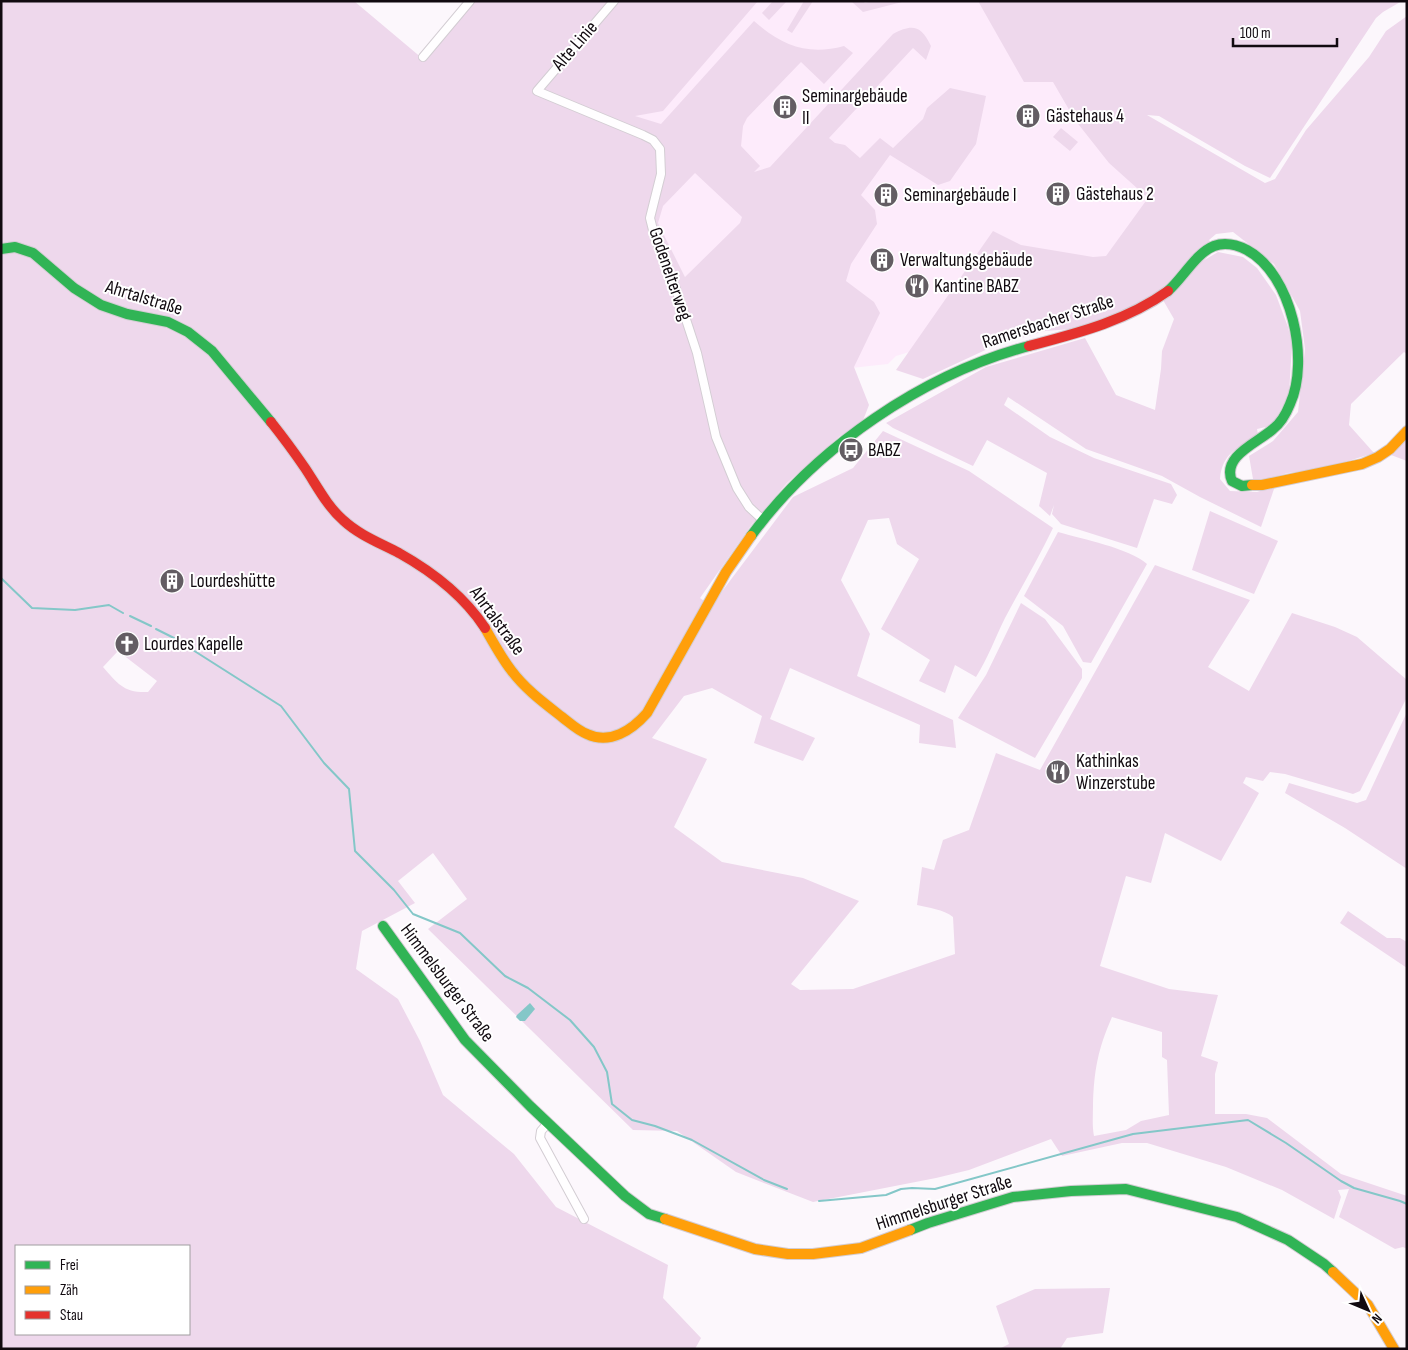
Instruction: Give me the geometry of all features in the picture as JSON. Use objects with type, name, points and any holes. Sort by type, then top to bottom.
[{"type":"main road","name":"Ramersbacher Straße","points":[[863,427],[933,383],[981,361],[1100,326],[1133,313],[1164,293],[1177,282],[1208,249],[1220,245],[1242,247],[1262,261],[1273,274],[1290,305],[1297,344],[1297,373],[1289,407],[1284,418],[1267,436],[1238,456],[1230,467],[1229,472],[1232,481],[1242,486],[1262,485],[1362,464],[1390,449],[1407,431]]},
{"type":"main road","name":"Ahrtalstraße","points":[[1,249],[21,246],[44,261],[72,287],[94,301],[122,313],[160,319],[185,329],[199,338],[212,351],[294,451],[324,499],[334,511],[346,523],[368,538],[410,560],[446,584],[460,596],[472,610],[520,681],[551,709],[588,735],[617,736],[640,722],[648,713],[726,571],[763,520],[806,474],[840,444],[863,427]]},
{"type":"main road","name":"Himmelsburger Straße","points":[[383,926],[448,1019],[465,1040],[624,1196],[649,1214],[755,1249],[788,1254],[812,1254],[861,1248],[1013,1197],[1043,1193],[1126,1189],[1237,1217],[1288,1240],[1318,1260],[1368,1305],[1394,1349]]},
{"type":"street","points":[[423,57],[470,1]]},
{"type":"street","name":"Alte Linie","points":[[537,91],[614,1]]},
{"type":"street","name":"Godenelterweg","points":[[537,91],[653,140],[660,149],[661,174],[650,218],[654,238],[676,289],[697,354],[716,437],[737,488],[749,507],[763,520]]},
{"type":"street","points":[[548,1123],[541,1131],[540,1138],[584,1219]]},
{"type":"shaded area","points":[[1,1],[354,1],[423,59],[473,1],[758,1],[663,111],[635,116],[661,124],[754,21],[774,36],[795,46],[818,50],[844,46],[853,53],[824,84],[801,62],[747,118],[743,126],[741,146],[760,166],[754,172],[770,167],[893,34],[906,29],[915,28],[924,34],[931,46],[926,60],[913,48],[829,138],[835,143],[845,145],[860,158],[880,138],[893,148],[923,119],[927,108],[950,88],[986,96],[976,144],[950,181],[938,185],[890,155],[861,195],[875,210],[877,224],[851,264],[846,281],[874,302],[880,313],[854,367],[869,405],[862,423],[840,436],[787,483],[752,524],[700,598],[711,606],[793,497],[853,468],[883,431],[969,471],[1053,528],[976,677],[955,665],[945,693],[919,681],[930,660],[881,629],[919,559],[897,544],[889,518],[868,520],[841,580],[870,634],[857,676],[953,720],[956,748],[919,743],[920,725],[790,668],[770,719],[815,738],[803,761],[754,743],[762,716],[712,688],[684,696],[652,738],[707,759],[674,827],[722,862],[803,878],[859,901],[791,984],[800,990],[853,989],[955,954],[953,917],[940,910],[917,905],[922,867],[934,870],[943,840],[969,830],[996,753],[1040,770],[1155,565],[1250,600],[1208,667],[1249,691],[1292,613],[1335,627],[1357,637],[1407,680],[1407,697],[1360,791],[1353,794],[1285,774],[1270,772],[1263,781],[1246,777],[1243,783],[1259,793],[1221,861],[1165,833],[1151,883],[1126,876],[1100,966],[1169,989],[1218,995],[1201,1056],[1218,1062],[1215,1074],[1215,1114],[1246,1114],[1267,1118],[1341,1174],[1407,1196],[1407,1249],[1403,1247],[1395,1249],[1339,1217],[1349,1189],[1338,1190],[1341,1197],[1334,1219],[1282,1190],[1226,1167],[1147,1143],[1122,1143],[1062,1156],[1051,1139],[969,1170],[813,1202],[736,1172],[677,1131],[633,1130],[428,929],[467,899],[433,853],[398,881],[415,903],[362,931],[356,969],[398,999],[420,1041],[443,1095],[514,1154],[556,1207],[668,1265],[663,1298],[701,1338],[695,1349],[1,1349]],"holes":[[[695,173],[742,217],[740,223],[685,277],[658,223],[663,206]],[[118,651],[157,681],[148,692],[127,689],[118,683],[103,667]],[[1112,1017],[1162,1032],[1162,1057],[1167,1060],[1169,1115],[1141,1121],[1126,1130],[1094,1136],[1094,1081],[1100,1050]]]},
{"type":"shaded area","points":[[622,1],[1028,1],[1183,204],[1009,322],[896,356],[888,364],[842,369],[685,277],[658,223],[657,137],[639,127],[555,95],[554,82]]},
{"type":"shaded area","points":[[773,1],[787,1],[769,20],[762,13]]},
{"type":"shaded area","points":[[804,1],[813,1],[792,33],[787,30]]},
{"type":"shaded area","points":[[851,1],[863,1],[865,3],[873,1],[906,1],[863,12]]},
{"type":"shaded area","points":[[978,1],[1402,1],[1376,18],[1270,178],[1245,166],[1159,116],[1147,115],[1265,183],[1275,179],[1306,130],[1369,57],[1386,31],[1407,16],[1407,354],[1404,352],[1351,404],[1349,425],[1374,453],[1326,468],[1288,473],[1256,482],[1253,479],[1249,456],[1273,441],[1298,412],[1305,349],[1300,311],[1274,264],[1233,232],[1216,234],[1209,240],[1211,243],[1178,278],[1159,294],[1123,313],[1084,328],[1045,331],[994,346],[923,379],[896,370],[993,231],[1021,245],[1093,257],[1106,256],[1148,198],[1109,163],[1075,120],[1053,82],[1024,82]]},
{"type":"shaded area","points":[[1061,128],[1078,142],[1070,151],[1053,137]]},
{"type":"shaded area","points":[[1218,252],[1243,257],[1257,268],[1276,295],[1292,344],[1289,394],[1273,424],[1257,429],[1258,435],[1232,452],[1221,470],[1220,479],[1230,491],[1257,492],[1275,486],[1261,527],[1162,476],[1086,449],[1008,397],[1004,405],[1050,437],[1094,458],[1171,484],[1177,495],[1172,504],[1154,499],[1137,548],[1061,524],[1052,514],[1054,505],[1050,516],[1039,506],[1047,473],[987,440],[973,466],[886,423],[986,367],[1085,338],[1116,395],[1155,410],[1162,351],[1174,319],[1163,300],[1199,263]]},
{"type":"shaded area","points":[[1407,438],[1407,461],[1391,455]]},
{"type":"shaded area","points":[[1210,511],[1278,541],[1254,594],[1192,570]]},
{"type":"shaded area","points":[[1058,532],[1129,553],[1147,564],[1091,663],[1083,662],[1063,626],[1024,596]]},
{"type":"shaded area","points":[[1021,603],[1045,619],[1082,669],[1082,678],[1035,758],[958,718],[986,675]]},
{"type":"shaded area","points":[[1407,712],[1407,869],[1345,828],[1285,793],[1289,783],[1357,803],[1366,800]]},
{"type":"shaded area","points":[[1348,911],[1387,938],[1400,938],[1407,942],[1407,968],[1340,923]]},
{"type":"shaded area","points":[[1110,1288],[1103,1333],[1067,1338],[1060,1349],[999,1349],[1009,1344],[996,1306],[1035,1289]]},
{"type":"water","points":[[530,1003],[535,1009],[525,1021],[520,1021],[516,1017],[517,1015]]},
{"type":"waterway","points":[[1,578],[32,608],[75,610],[109,605],[123,613]]},
{"type":"waterway","points":[[130,616],[151,626]]},
{"type":"waterway","points":[[156,629],[174,638],[281,706],[324,763],[349,789],[355,851],[394,890],[413,914],[460,933],[505,976],[528,988],[570,1020],[594,1047],[607,1072],[612,1104],[632,1120],[655,1126],[692,1140],[764,1180],[787,1189]]},
{"type":"waterway","points":[[819,1201],[886,1195],[901,1189],[935,1189],[1133,1134],[1248,1120],[1354,1188],[1407,1204]]},
{"type":"traffic: fast","points":[[1168,291],[1207,249],[1227,244],[1247,250],[1263,262],[1276,278],[1286,298],[1293,320],[1297,343],[1298,365],[1296,386],[1281,421],[1276,427],[1236,457],[1232,464],[1230,472],[1232,481],[1242,486],[1252,485]]},
{"type":"traffic: fast","points":[[1,249],[15,247],[33,253],[74,288],[101,305],[127,314],[168,322],[188,332],[212,351],[271,422]]},
{"type":"traffic: fast","points":[[751,536],[777,503],[807,473],[840,444],[875,418],[912,395],[950,375],[1029,346]]},
{"type":"traffic: fast","points":[[383,926],[465,1040],[530,1106],[625,1196],[649,1214],[665,1219]]},
{"type":"traffic: fast","points":[[910,1230],[1013,1197],[1071,1191],[1126,1189],[1237,1217],[1288,1240],[1333,1272]]},
{"type":"traffic: slow","points":[[1252,485],[1262,485],[1362,464],[1390,449],[1407,431]]},
{"type":"traffic: slow","points":[[485,628],[516,677],[529,690],[587,734],[604,738],[612,737],[635,725],[647,713],[726,572],[751,536]]},
{"type":"traffic: slow","points":[[665,1219],[755,1249],[788,1254],[813,1254],[861,1248],[910,1230]]},
{"type":"traffic: slow","points":[[1333,1272],[1368,1305],[1394,1349]]},
{"type":"traffic: jam","points":[[1029,346],[1101,325],[1135,310],[1168,291]]},
{"type":"traffic: jam","points":[[271,422],[337,514],[356,530],[399,553],[436,577],[458,595],[485,628]]},
{"type":"place","name":"Seminargebäude II","points":[[785,107]]},
{"type":"place","name":"Gästehaus 4","points":[[1028,116]]},
{"type":"place","name":"Gästehaus 2","points":[[1058,194]]},
{"type":"place","name":"Seminargebäude I","points":[[886,195]]},
{"type":"place","name":"Verwaltungsgebäude","points":[[882,260]]},
{"type":"place","name":"Kantine BABZ","points":[[917,286]]},
{"type":"place","name":"BABZ","points":[[851,450]]},
{"type":"place","name":"Lourdeshütte","points":[[172,581]]},
{"type":"place","name":"Lourdes Kapelle","points":[[127,644]]},
{"type":"place","name":"Kathinkas Winzerstube","points":[[1058,772]]}]
